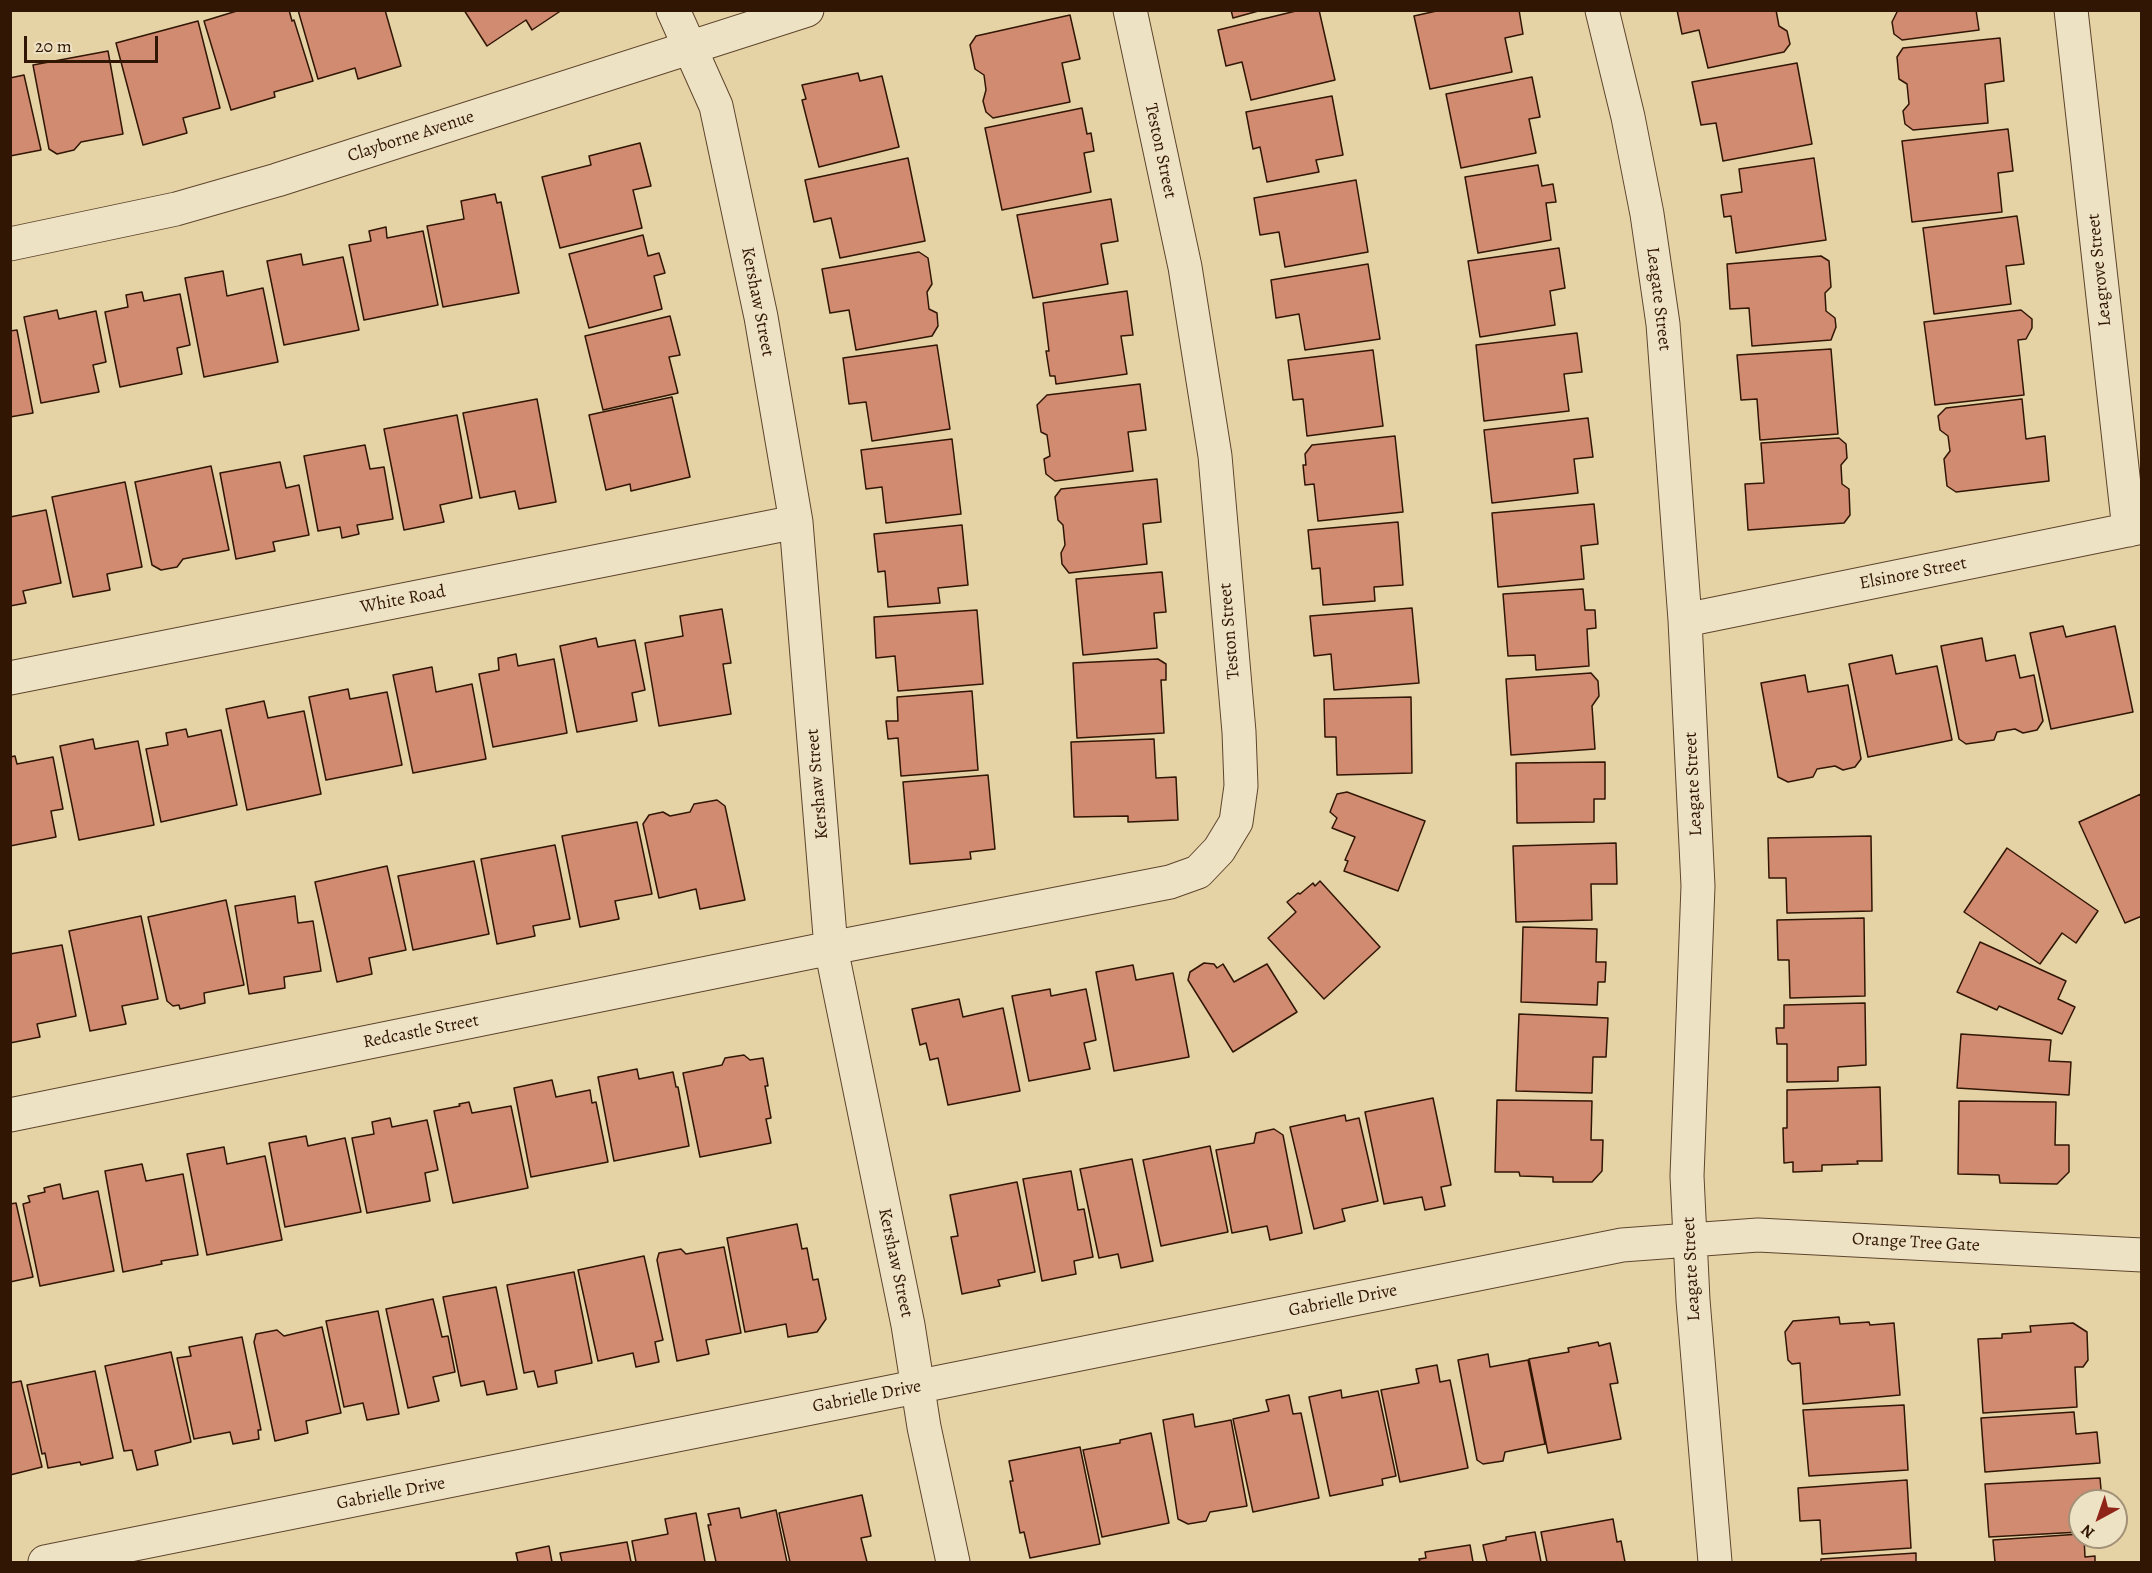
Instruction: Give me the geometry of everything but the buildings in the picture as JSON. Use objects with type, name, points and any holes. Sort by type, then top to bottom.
[{"type":"street","name":"Kershaw Street","points":[[673,10],[716,106],[762,317],[796,522],[831,948],[908,1325],[924,1427],[952,1563]]},
{"type":"street","name":"Clayborne Avenue","points":[[10,244],[176,209],[266,183],[807,10]]},
{"type":"street","name":"Teston Street","points":[[831,948],[1170,882],[1198,872],[1219,850],[1236,822],[1240,786],[1239,732],[1215,456],[1185,267],[1130,10]]},
{"type":"street","name":"Leagate Street","points":[[1602,10],[1647,214],[1663,324],[1686,620],[1698,885],[1687,1176],[1693,1300],[1714,1563]]},
{"type":"street","name":"Leagrove Street","points":[[2071,10],[2135,529]]},
{"type":"street","name":"White Road","points":[[10,678],[796,522]]},
{"type":"street","name":"Elsinore Street","points":[[1686,620],[2135,529]]},
{"type":"street","name":"Redcastle Street","points":[[10,1115],[831,948]]},
{"type":"street","name":"Orange Tree Gate","points":[[1690,1240],[1758,1235],[2142,1255]]},
{"type":"street","name":"Gabrielle Drive","points":[[45,1563],[1622,1245],[1690,1240]]}]
